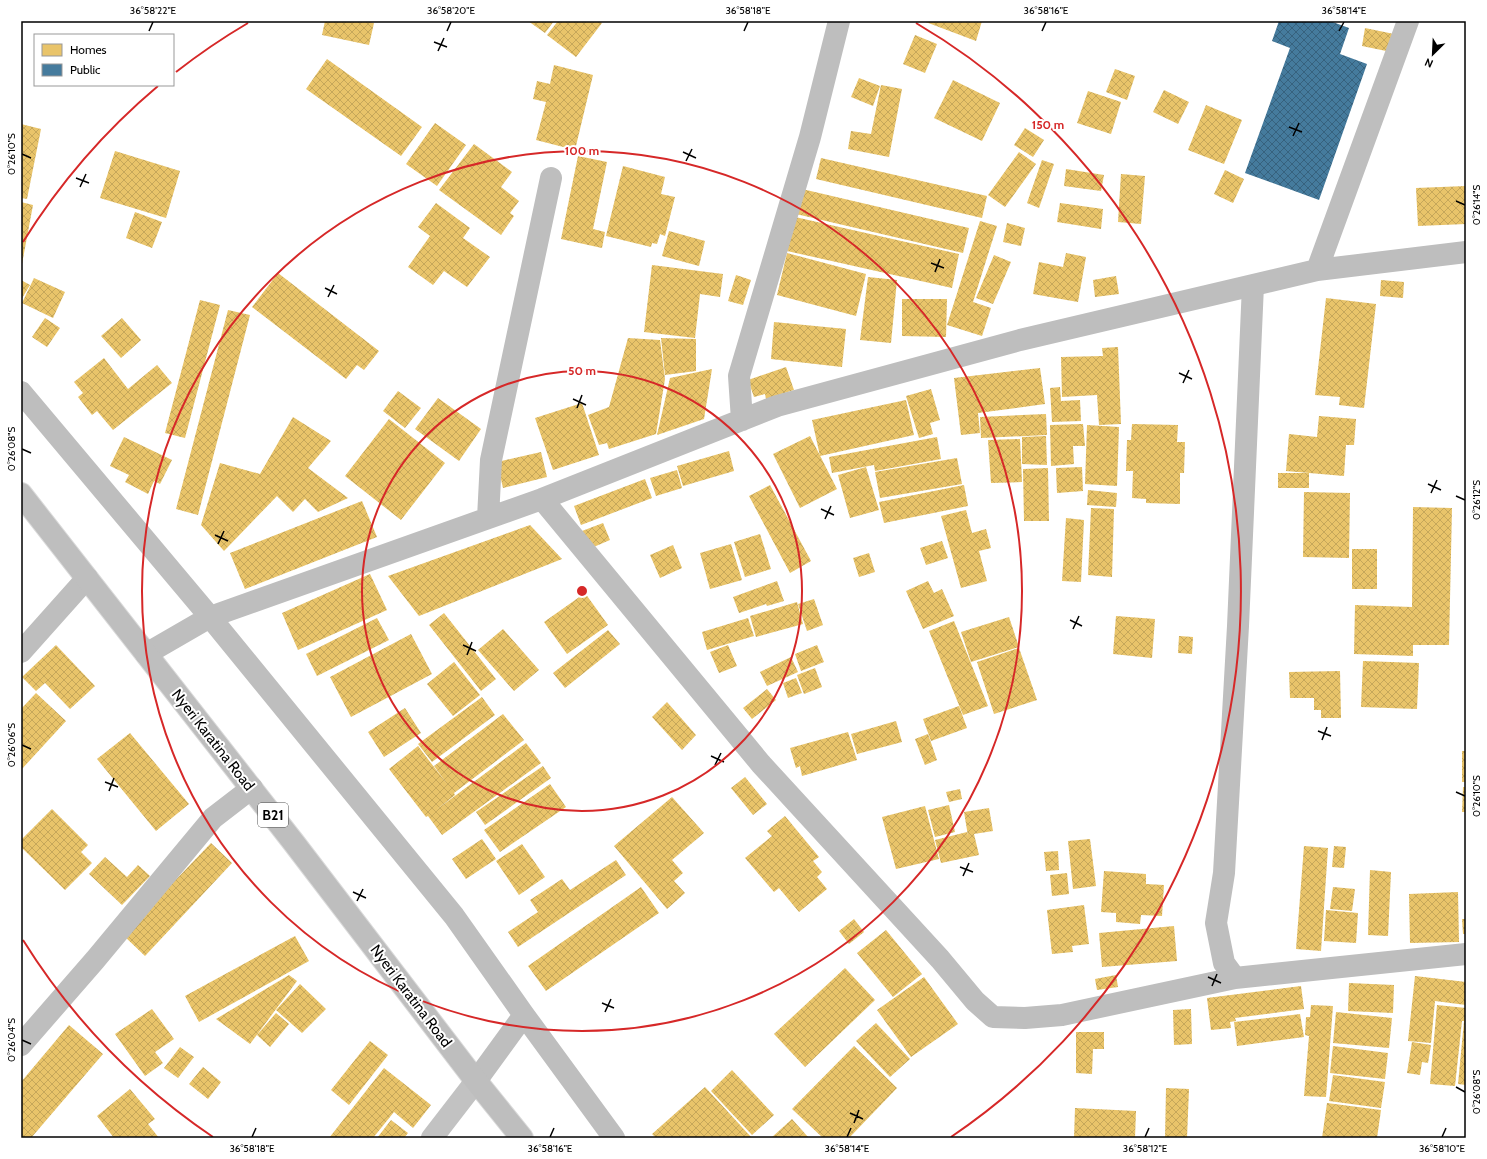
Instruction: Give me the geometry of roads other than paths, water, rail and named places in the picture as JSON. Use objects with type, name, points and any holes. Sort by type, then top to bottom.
[{"type":"main road","points":[[742,420],[738,376],[810,137],[839,21]]},
{"type":"main road","points":[[1317,270],[1408,21]]},
{"type":"main road","points":[[488,518],[491,460],[551,178]]},
{"type":"main road","points":[[146,654],[210,616],[542,499],[777,406],[1012,342],[1317,270],[1466,252]]},
{"type":"main road","points":[[1235,978],[1224,963],[1216,923],[1224,873],[1253,285]]},
{"type":"main road","points":[[21,392],[210,616],[454,916],[614,1138]]},
{"type":"main road","name":"Nyeri Karatina Road","points":[[21,494],[252,788],[476,1081],[522,1138]]},
{"type":"main road","points":[[542,499],[761,764],[940,959],[975,1001],[993,1018],[1062,1016],[1235,978],[1466,954]]},
{"type":"main road","points":[[21,652],[87,578]]},
{"type":"main road","points":[[21,1045],[95,960],[213,818],[252,788]]},
{"type":"main road","points":[[476,1081],[524,1015]]},
{"type":"street","points":[[432,1138],[476,1081]]}]
